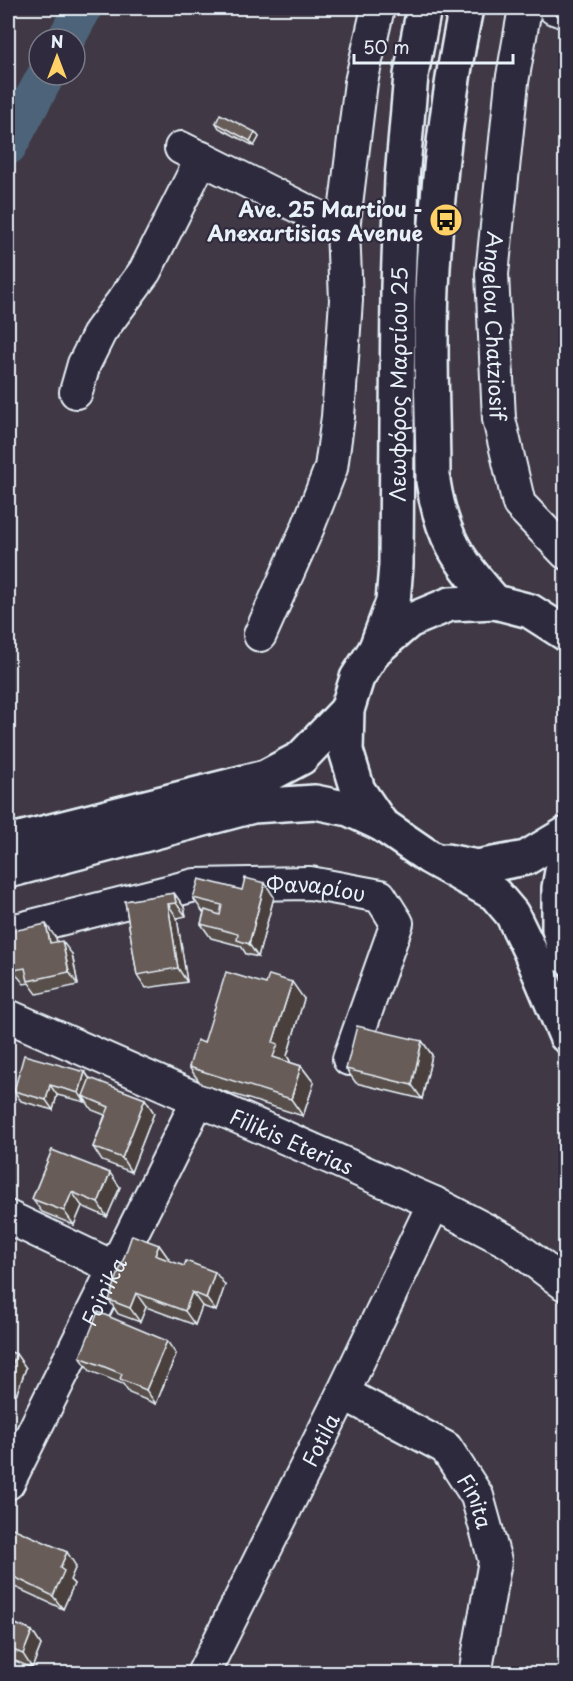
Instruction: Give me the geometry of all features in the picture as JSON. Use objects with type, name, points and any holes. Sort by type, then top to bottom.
[{"type":"main road","name":"Λεωφόρος Μαρτίου 25","points":[[375,650],[393,602],[396,565],[398,298],[402,178],[411,75],[424,8]]},
{"type":"main road","name":"Λεωφόρος Μαρτίου 25","points":[[466,8],[454,64],[432,289],[433,481],[444,531],[457,556],[495,602]]},
{"type":"main road","points":[[381,824],[358,790],[346,751],[347,710],[357,678],[375,650],[409,621],[450,604],[495,602],[530,611],[566,634]]},
{"type":"main road","points":[[8,871],[249,794],[265,777],[301,758],[347,710]]},
{"type":"main road","points":[[8,842],[249,794],[315,802],[349,809],[381,824],[429,857],[495,894],[512,914],[566,1036]]},
{"type":"main road","points":[[429,857],[477,867],[526,858],[566,834]]},
{"type":"main road","points":[[566,849],[559,888],[559,929],[566,957]]},
{"type":"street","points":[[260,635],[308,527],[331,468],[338,417],[346,300],[343,230],[361,82],[378,8]]},
{"type":"street","name":"Angelou Chatziosif","points":[[525,8],[512,82],[492,274],[500,419],[519,504],[566,553]]},
{"type":"street","points":[[554,8],[566,12]]},
{"type":"street","points":[[76,392],[84,364],[100,332],[145,271],[192,153],[343,230]]},
{"type":"street","name":"Φαναρίου","points":[[8,932],[195,885],[310,883],[380,896],[397,923],[349,1059]]},
{"type":"street","name":"Filikis Eterias","points":[[8,1016],[434,1203],[509,1242],[566,1285]]},
{"type":"street","name":"Foinika","points":[[12,1463],[115,1268],[199,1098]]},
{"type":"street","name":"Fotila","points":[[203,1674],[343,1393],[434,1203]]},
{"type":"street","points":[[8,1217],[115,1268]]},
{"type":"street","name":"Finita","points":[[343,1393],[446,1448],[477,1496],[495,1561],[475,1674]]},
{"type":"building","points":[[220,114],[255,132],[250,141],[216,123]]},
{"type":"building","points":[[245,878],[265,883],[249,944],[237,940],[238,934],[201,924],[205,910],[220,915],[222,905],[193,898],[199,879],[242,890]]},
{"type":"building","points":[[174,893],[176,903],[168,904],[178,968],[137,975],[125,901]]},
{"type":"building","points":[[46,924],[50,943],[62,941],[69,972],[28,981],[25,968],[14,970],[11,958],[8,958],[8,932]]},
{"type":"building","points":[[226,972],[266,984],[269,975],[292,982],[273,1042],[278,1044],[273,1057],[301,1066],[291,1099],[189,1067],[197,1040],[204,1043]]},
{"type":"building","points":[[357,1026],[422,1041],[412,1085],[346,1069]]},
{"type":"building","points":[[24,1055],[85,1072],[79,1093],[50,1085],[46,1100],[14,1091]]},
{"type":"building","points":[[90,1078],[145,1099],[122,1158],[93,1147],[109,1107],[83,1096]]},
{"type":"building","points":[[52,1150],[110,1173],[98,1203],[72,1192],[64,1211],[32,1199]]},
{"type":"building","points":[[132,1235],[159,1245],[155,1255],[184,1266],[186,1261],[215,1272],[206,1298],[192,1292],[185,1311],[136,1293],[130,1308],[109,1300]]},
{"type":"building","points":[[98,1312],[167,1341],[146,1390],[120,1379],[122,1374],[80,1357]]},
{"type":"building","points":[[8,1351],[16,1354],[8,1378]]},
{"type":"building","points":[[8,1526],[67,1552],[60,1568],[64,1571],[53,1596],[8,1574]]},
{"type":"building","points":[[8,1621],[32,1631],[23,1654],[8,1648]]},
{"type":"waterway","points":[[73,27],[83,8]]},
{"type":"waterway","points":[[8,146],[40,87]]},
{"type":"place","name":"Ave. 25 Martiou - Anexartisias Avenue","points":[[446,220]]}]
